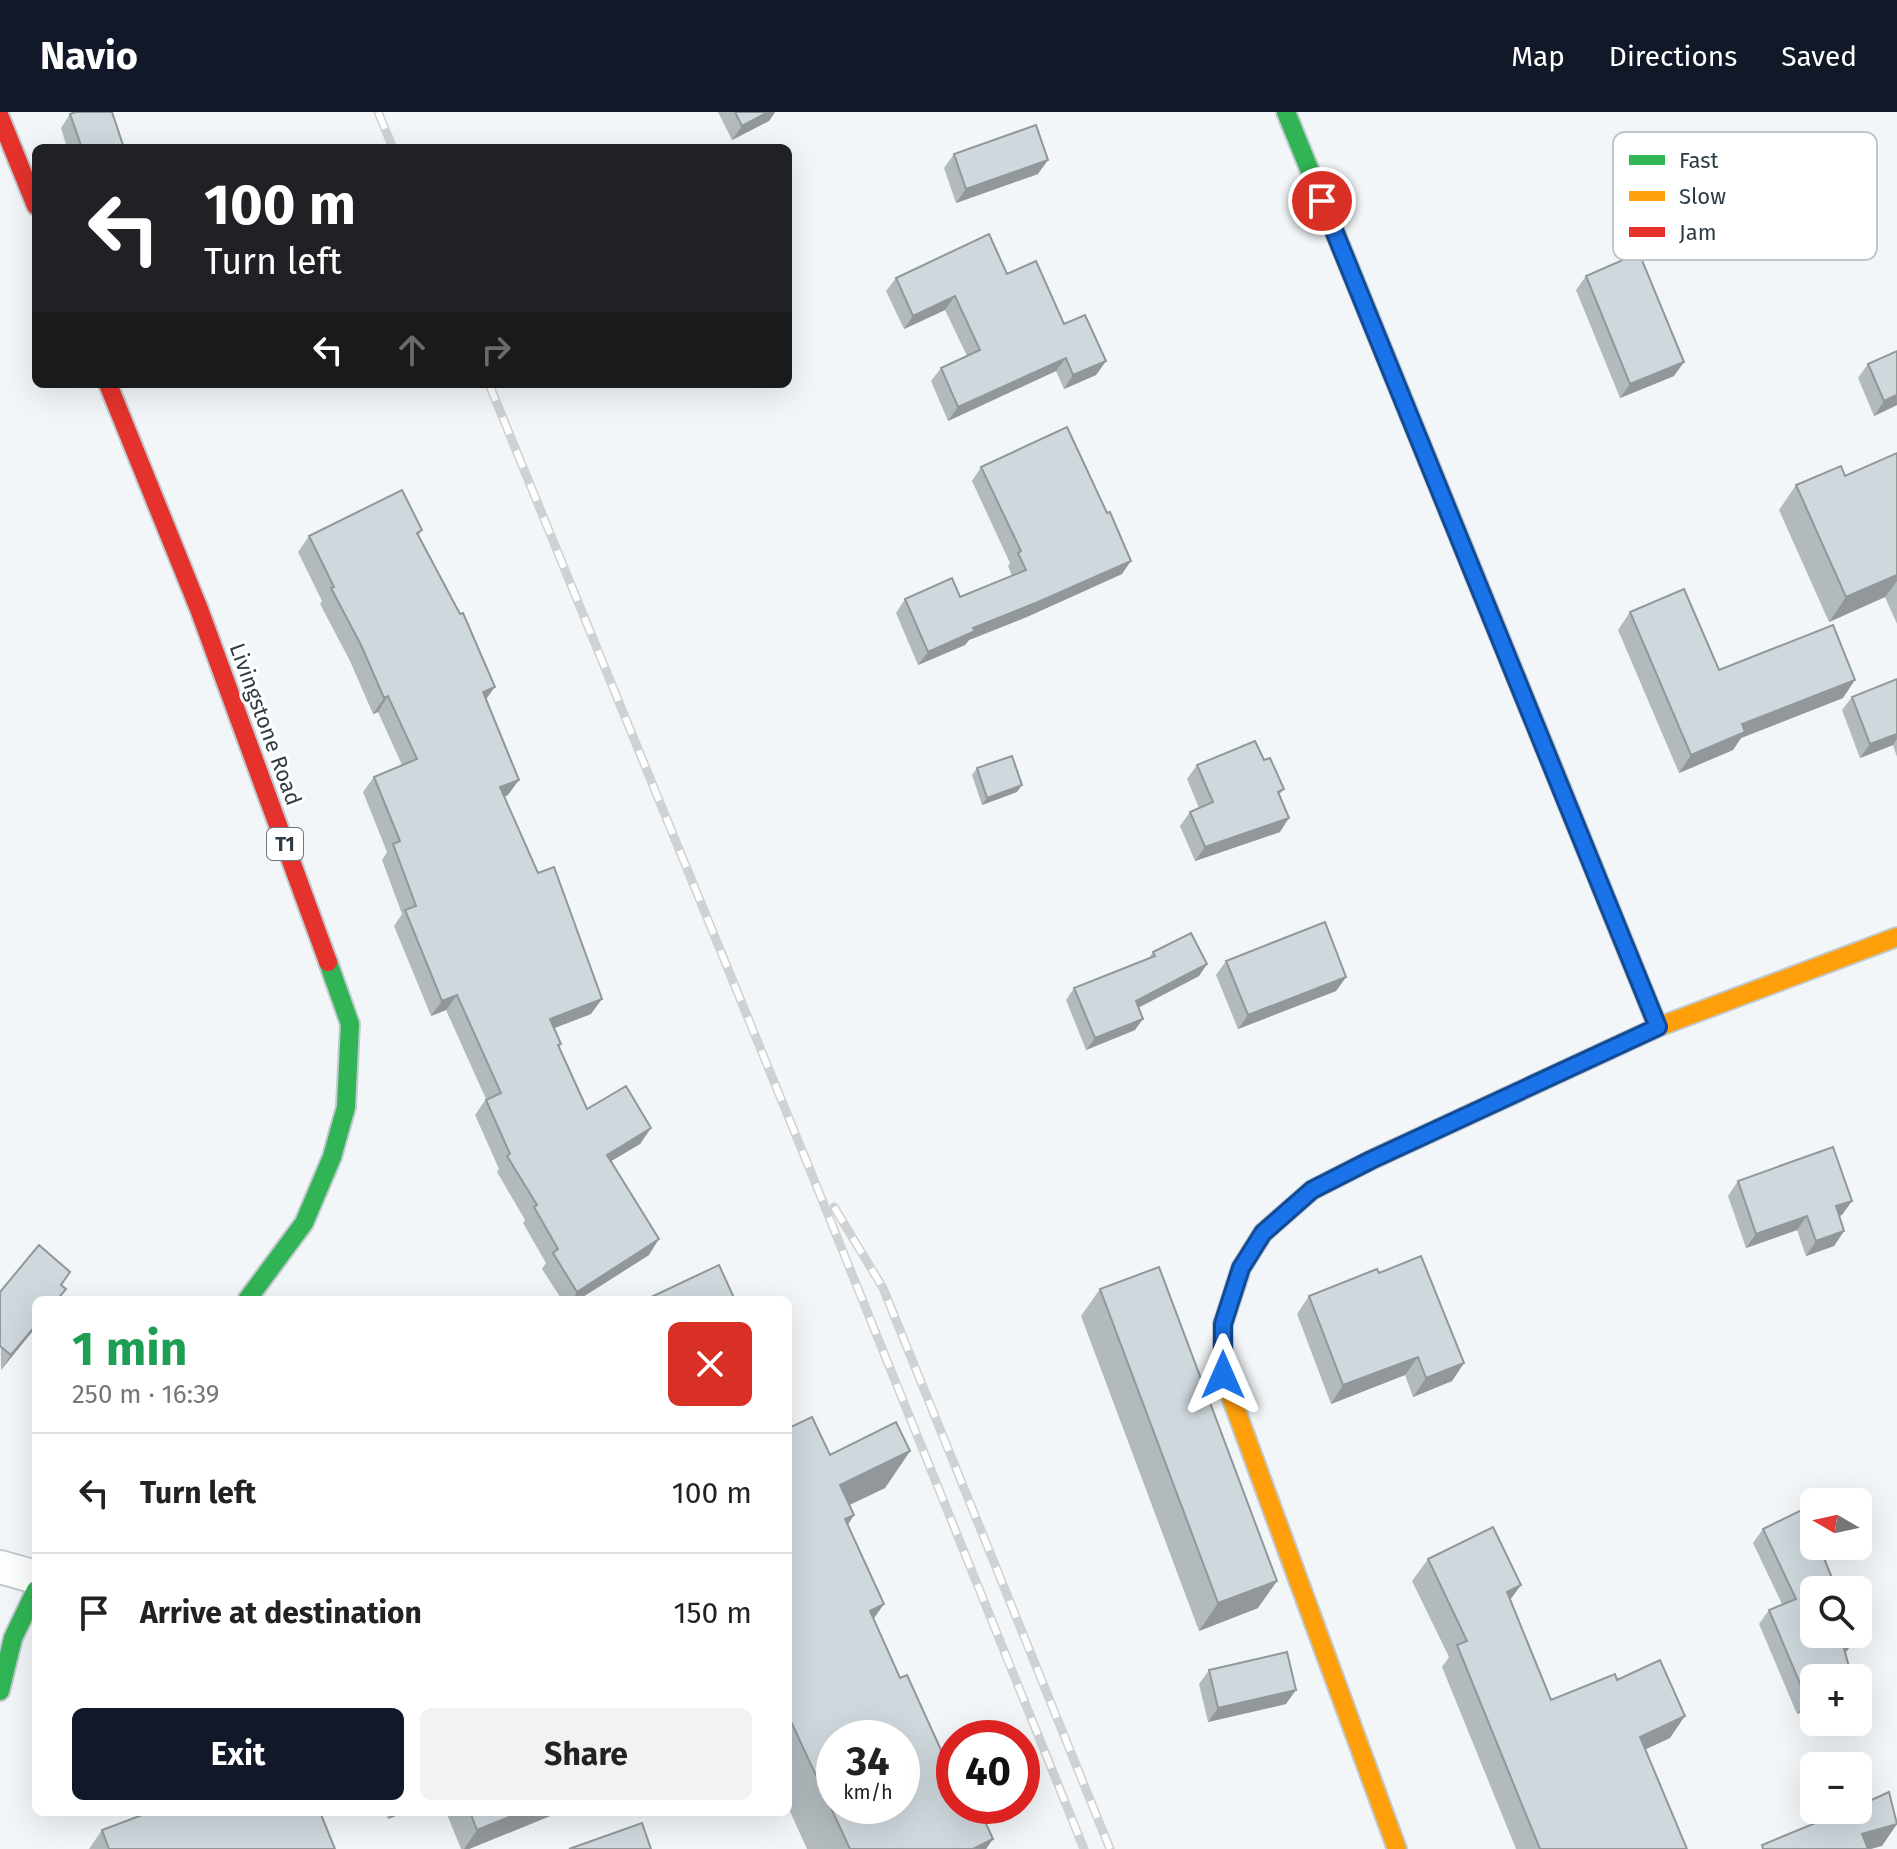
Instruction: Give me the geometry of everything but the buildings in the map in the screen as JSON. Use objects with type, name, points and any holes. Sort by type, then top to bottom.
[{"type":"main road","points":[[1286,112],[1658,1027]]},
{"type":"main road","points":[[0,117],[32,196]]},
{"type":"main road","name":"Livingstone Road","points":[[110,388],[199,609],[350,1024],[346,1107],[332,1157],[304,1223],[250,1296]]},
{"type":"main road","points":[[1397,1849],[1223,1375],[1223,1324],[1241,1268],[1263,1233],[1312,1190],[1371,1160],[1658,1027],[1897,937]]},
{"type":"main road","points":[[0,1691],[13,1638],[32,1598]]},
{"type":"street","points":[[0,1567],[32,1576]]},
{"type":"railway","points":[[378,112],[391,144]]},
{"type":"railway","points":[[491,388],[1084,1849]]},
{"type":"railway","points":[[834,1207],[883,1288],[1110,1849]]},
{"type":"traffic: fast","points":[[1286,112],[1544,746]]},
{"type":"traffic: fast","points":[[250,1296],[304,1223],[332,1157],[346,1107],[350,1024],[328,962]]},
{"type":"traffic: fast","points":[[1239,1275],[1263,1233],[1312,1190],[1505,1098]]},
{"type":"traffic: fast","points":[[0,1691],[13,1638],[32,1598]]},
{"type":"traffic: slow","points":[[1544,746],[1658,1027]]},
{"type":"traffic: slow","points":[[1505,1098],[1658,1027],[1897,937]]},
{"type":"traffic: slow","points":[[1239,1275],[1223,1324],[1223,1375],[1397,1849]]},
{"type":"traffic: jam","points":[[0,117],[32,196]]},
{"type":"traffic: jam","points":[[110,388],[199,609],[328,962]]},
{"type":"route","points":[[1223,1375],[1223,1324],[1241,1268],[1263,1233],[1312,1190],[1658,1027],[1322,201]]}]
